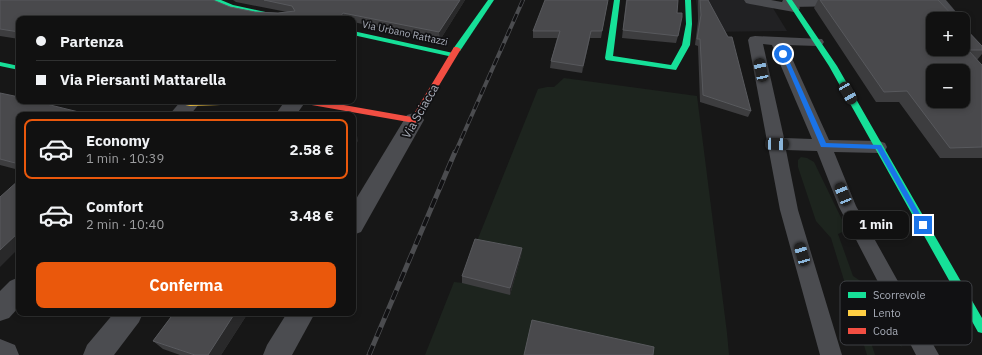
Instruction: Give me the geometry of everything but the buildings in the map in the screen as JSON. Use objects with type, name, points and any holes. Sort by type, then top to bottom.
[{"type":"street","points":[[216,0],[231,7],[274,16]]},
{"type":"street","name":"Via Sciacca","points":[[356,220],[453,55],[491,0]]},
{"type":"street","points":[[617,0],[609,58],[673,68],[686,45],[689,24],[688,0]]},
{"type":"street","points":[[791,3],[861,1]]},
{"type":"street","points":[[791,3],[833,66],[955,281]]},
{"type":"street","name":"Via Urbano Rattazzi","points":[[356,34],[453,55]]},
{"type":"street","points":[[0,64],[16,67]]},
{"type":"street","points":[[183,106],[210,104]]},
{"type":"street","points":[[287,112],[294,104]]},
{"type":"street","points":[[323,104],[414,120]]},
{"type":"street","points":[[0,309],[16,291]]},
{"type":"street","points":[[972,310],[982,328]]},
{"type":"street","points":[[97,355],[128,316]]},
{"type":"street","points":[[277,355],[300,316]]},
{"type":"street","points":[[0,353],[5,355]]},
{"type":"lane","points":[[750,0],[791,3]]},
{"type":"lane","points":[[939,0],[950,12]]},
{"type":"lane","points":[[817,42],[754,40],[777,144],[789,210],[831,355]]},
{"type":"lane","points":[[778,41],[848,207],[888,281]]},
{"type":"lane","points":[[777,144],[879,147]]},
{"type":"lane","points":[[923,345],[928,355]]},
{"type":"shaded area","points":[[696,0],[768,0],[787,31],[700,32]]},
{"type":"shaded area","points":[[564,78],[697,96],[729,355],[425,355],[454,282],[463,283],[475,246],[538,89],[554,87]]},
{"type":"shaded area","points":[[801,157],[807,158],[814,162],[847,230],[838,234],[853,276],[860,281],[844,281],[831,238],[816,221],[798,167],[798,160]]},
{"type":"shaded area","points":[[864,345],[872,345],[875,355],[867,355]]},
{"type":"railway","points":[[455,153],[523,0]]},
{"type":"railway","points":[[369,355],[455,152]]},
{"type":"traffic: fast","points":[[216,0],[231,7],[274,16]]},
{"type":"traffic: fast","points":[[457,49],[491,0]]},
{"type":"traffic: fast","points":[[617,0],[609,58],[673,68],[686,45],[689,24],[688,0]]},
{"type":"traffic: fast","points":[[789,0],[833,66],[955,281]]},
{"type":"traffic: fast","points":[[356,34],[453,55]]},
{"type":"traffic: fast","points":[[0,64],[16,67]]},
{"type":"traffic: fast","points":[[972,310],[982,328]]},
{"type":"traffic: jam","points":[[323,104],[414,120],[457,49]]},
{"type":"route","points":[[783,54],[823,145],[879,147],[923,225]]}]
